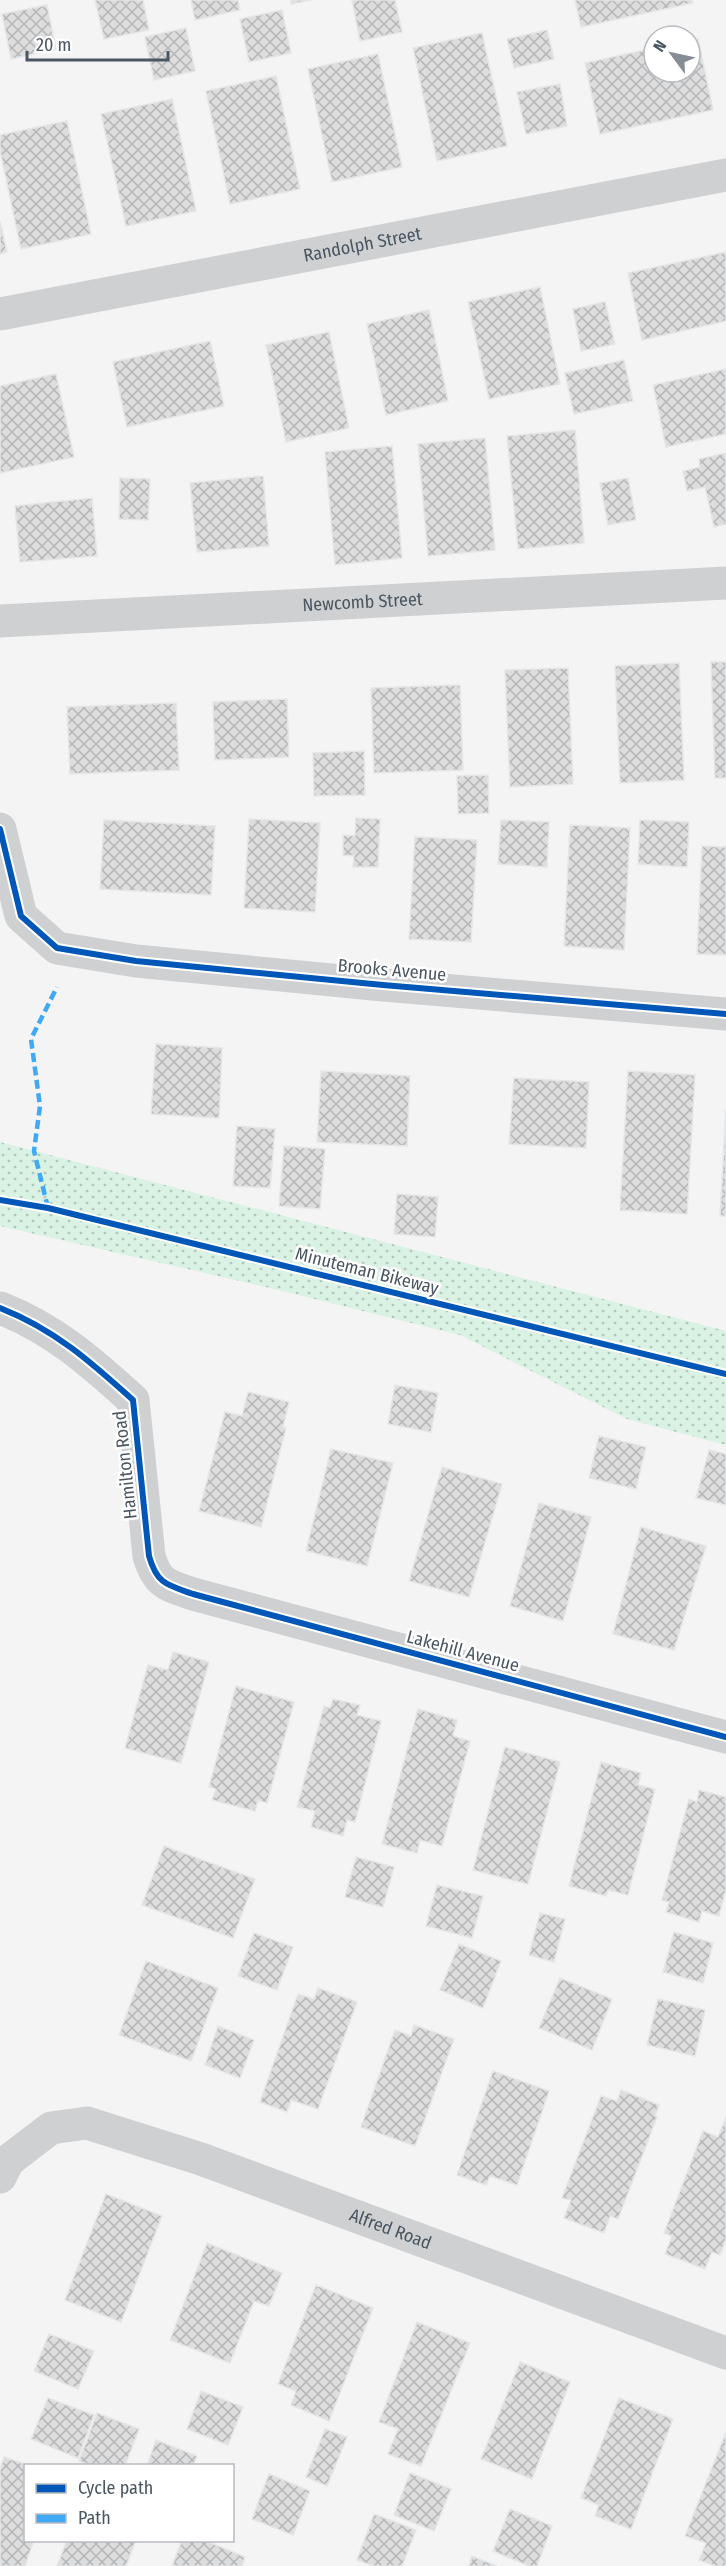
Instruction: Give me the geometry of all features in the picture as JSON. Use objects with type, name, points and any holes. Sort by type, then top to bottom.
[{"type":"street","name":"Randolph Street","points":[[0,314],[726,175]]},
{"type":"street","name":"Newcomb Street","points":[[0,621],[726,583]]},
{"type":"street","name":"Brooks Avenue","points":[[0,829],[21,916],[57,948],[136,961],[336,981],[726,1014]]},
{"type":"street","name":"Hamilton Road","points":[[0,1308],[26,1318],[85,1356],[133,1400],[149,1556],[154,1573],[165,1584],[193,1594]]},
{"type":"street","name":"Lakehill Avenue","points":[[193,1594],[726,1737]]},
{"type":"street","name":"Alfred Road","points":[[0,2176],[8,2161],[51,2128],[87,2123],[201,2160],[726,2354]]},
{"type":"green space","points":[[0,1142],[726,1331],[726,1445],[627,1419],[460,1335],[266,1287],[0,1226]]},
{"type":"building","points":[[95,0],[143,0],[149,30],[104,39]]},
{"type":"building","points":[[191,0],[238,0],[240,10],[195,20]]},
{"type":"building","points":[[291,0],[311,0],[291,4]]},
{"type":"building","points":[[352,0],[395,0],[402,32],[360,41]]},
{"type":"building","points":[[575,0],[692,0],[693,3],[581,27]]},
{"type":"building","points":[[47,5],[56,49],[11,59],[2,14]]},
{"type":"building","points":[[282,10],[291,53],[249,62],[240,19]]},
{"type":"building","points":[[186,28],[195,71],[154,80],[145,37]]},
{"type":"building","points":[[547,30],[554,59],[514,68],[507,39]]},
{"type":"building","points":[[482,33],[507,146],[437,161],[413,48]]},
{"type":"building","points":[[642,51],[642,84],[702,84],[702,58],[713,110],[600,134],[585,63]]},
{"type":"building","points":[[378,54],[402,167],[332,182],[308,69]]},
{"type":"building","points":[[276,76],[300,189],[230,204],[206,91]]},
{"type":"building","points":[[560,84],[567,126],[526,134],[517,92]]},
{"type":"building","points":[[172,99],[196,211],[126,226],[101,114]]},
{"type":"building","points":[[67,121],[91,234],[21,249],[0,151],[0,135]]},
{"type":"building","points":[[0,221],[7,252],[0,254]]},
{"type":"building","points":[[726,252],[726,321],[642,340],[628,273]]},
{"type":"building","points":[[540,287],[560,384],[489,399],[468,302]]},
{"type":"building","points":[[605,302],[615,344],[581,351],[573,309]]},
{"type":"building","points":[[429,310],[448,401],[386,415],[367,324]]},
{"type":"building","points":[[329,332],[349,428],[286,442],[266,345]]},
{"type":"building","points":[[210,341],[224,406],[127,427],[113,362]]},
{"type":"building","points":[[624,360],[633,401],[574,414],[565,373]]},
{"type":"building","points":[[726,369],[726,434],[666,447],[653,385]]},
{"type":"building","points":[[56,374],[74,457],[0,473],[0,386]]},
{"type":"building","points":[[575,430],[584,543],[518,549],[507,436]]},
{"type":"building","points":[[485,438],[495,550],[428,556],[418,444]]},
{"type":"building","points":[[392,446],[402,558],[335,565],[325,452]]},
{"type":"building","points":[[726,453],[726,524],[714,527],[705,487],[687,491],[683,471],[700,467],[699,459]]},
{"type":"building","points":[[263,476],[269,546],[197,552],[190,483]]},
{"type":"building","points":[[120,478],[150,479],[148,520],[119,519]]},
{"type":"building","points":[[628,478],[636,520],[608,525],[600,483]]},
{"type":"building","points":[[92,498],[97,556],[20,562],[15,506]]},
{"type":"building","points":[[711,662],[726,662],[726,778],[715,778]]},
{"type":"building","points":[[679,663],[684,780],[620,783],[615,666]]},
{"type":"building","points":[[568,668],[573,784],[510,787],[505,670]]},
{"type":"building","points":[[460,685],[463,770],[374,773],[371,688]]},
{"type":"building","points":[[287,699],[289,757],[215,760],[213,702]]},
{"type":"building","points":[[176,703],[179,770],[70,774],[67,707]]},
{"type":"building","points":[[364,751],[365,795],[314,796],[313,753]]},
{"type":"building","points":[[488,775],[489,813],[458,814],[457,776]]},
{"type":"building","points":[[356,818],[380,819],[378,867],[353,867],[354,856],[343,855],[343,835],[355,836]]},
{"type":"building","points":[[249,819],[320,823],[315,912],[244,908]]},
{"type":"building","points":[[104,820],[215,826],[211,895],[100,889]]},
{"type":"building","points":[[501,820],[549,822],[547,867],[498,864]]},
{"type":"building","points":[[640,820],[689,822],[687,867],[638,864]]},
{"type":"building","points":[[570,825],[630,828],[624,950],[564,946]]},
{"type":"building","points":[[415,837],[477,840],[471,942],[409,939]]},
{"type":"building","points":[[702,846],[726,847],[726,955],[697,954]]},
{"type":"building","points":[[156,1044],[222,1048],[219,1118],[151,1114]]},
{"type":"building","points":[[321,1071],[410,1076],[407,1146],[317,1142]]},
{"type":"building","points":[[628,1071],[695,1075],[687,1214],[620,1210]]},
{"type":"building","points":[[514,1078],[589,1082],[586,1148],[509,1144]]},
{"type":"building","points":[[726,1109],[726,1216],[720,1216]]},
{"type":"building","points":[[237,1126],[275,1129],[270,1188],[233,1186]]},
{"type":"building","points":[[284,1146],[325,1149],[320,1209],[279,1206]]},
{"type":"building","points":[[397,1194],[438,1197],[435,1237],[394,1234]]},
{"type":"building","points":[[395,1385],[438,1393],[431,1432],[388,1424]]},
{"type":"building","points":[[248,1392],[289,1402],[283,1427],[286,1428],[261,1527],[199,1511],[225,1412],[242,1416]]},
{"type":"building","points":[[599,1436],[646,1447],[636,1489],[589,1478]]},
{"type":"building","points":[[331,1449],[393,1463],[367,1566],[306,1551]]},
{"type":"building","points":[[709,1450],[726,1454],[726,1505],[696,1498]]},
{"type":"building","points":[[442,1467],[502,1484],[469,1597],[409,1581]]},
{"type":"building","points":[[539,1503],[591,1517],[563,1621],[510,1606]]},
{"type":"building","points":[[641,1527],[706,1546],[674,1650],[613,1634]]},
{"type":"building","points":[[173,1652],[209,1662],[181,1763],[125,1748],[148,1665],[168,1670]]},
{"type":"building","points":[[236,1686],[294,1702],[267,1803],[258,1800],[255,1811],[212,1800],[216,1789],[209,1787]]},
{"type":"building","points":[[333,1699],[360,1705],[357,1715],[381,1721],[355,1822],[347,1820],[343,1836],[311,1827],[315,1811],[297,1807],[324,1706],[330,1708]]},
{"type":"building","points":[[418,1709],[457,1720],[453,1736],[470,1741],[442,1846],[420,1840],[417,1853],[382,1844]]},
{"type":"building","points":[[505,1747],[560,1762],[528,1884],[473,1870]]},
{"type":"building","points":[[601,1762],[641,1773],[638,1785],[655,1789],[628,1895],[608,1890],[606,1896],[569,1886]]},
{"type":"building","points":[[699,1790],[726,1797],[726,1889],[719,1916],[702,1911],[699,1922],[666,1912],[669,1902],[662,1900],[689,1799],[697,1802]]},
{"type":"building","points":[[164,1846],[255,1879],[233,1938],[142,1905]]},
{"type":"building","points":[[356,1857],[394,1867],[383,1907],[345,1897]]},
{"type":"building","points":[[437,1885],[483,1896],[472,1938],[426,1926]]},
{"type":"building","points":[[540,1913],[565,1919],[554,1962],[529,1955]]},
{"type":"building","points":[[674,1932],[713,1943],[703,1983],[663,1972]]},
{"type":"building","points":[[254,1933],[293,1947],[277,1990],[238,1976]]},
{"type":"building","points":[[459,1944],[501,1961],[483,2008],[440,1990]]},
{"type":"building","points":[[146,1961],[218,1988],[191,2061],[119,2035]]},
{"type":"building","points":[[560,1978],[612,1999],[592,2050],[539,2028]]},
{"type":"building","points":[[318,1988],[357,2002],[318,2109],[291,2100],[287,2112],[260,2102],[298,1994],[314,1999]]},
{"type":"building","points":[[658,1999],[705,2010],[695,2056],[647,2045]]},
{"type":"building","points":[[414,2025],[454,2039],[415,2146],[361,2127],[395,2030],[411,2036]]},
{"type":"building","points":[[218,2026],[254,2040],[240,2078],[205,2065]]},
{"type":"building","points":[[493,2071],[549,2091],[517,2185],[490,2176],[486,2185],[457,2175]]},
{"type":"building","points":[[621,2090],[659,2105],[655,2116],[657,2117],[618,2219],[610,2216],[604,2233],[564,2218],[571,2200],[562,2198],[601,2096],[617,2101]]},
{"type":"building","points":[[726,2117],[726,2239],[720,2255],[712,2252],[705,2269],[665,2254],[672,2236],[664,2233],[703,2131],[718,2137]]},
{"type":"building","points":[[106,2194],[162,2216],[121,2322],[65,2300]]},
{"type":"building","points":[[207,2243],[282,2273],[269,2306],[254,2301],[230,2363],[170,2340]]},
{"type":"building","points":[[316,2285],[373,2308],[329,2421],[291,2405],[296,2391],[278,2384]]},
{"type":"building","points":[[417,2322],[470,2343],[421,2466],[388,2454],[398,2429],[379,2422]]},
{"type":"building","points":[[49,2334],[94,2351],[78,2389],[34,2371]]},
{"type":"building","points":[[520,2362],[570,2382],[532,2479],[481,2459]]},
{"type":"building","points":[[201,2391],[243,2407],[228,2445],[187,2429]]},
{"type":"building","points":[[48,2398],[94,2415],[78,2458],[31,2439]]},
{"type":"building","points":[[619,2398],[673,2419],[631,2529],[595,2516],[599,2505],[581,2498]]},
{"type":"building","points":[[97,2413],[139,2429],[126,2464],[87,2464],[79,2461]]},
{"type":"building","points":[[325,2429],[347,2437],[327,2486],[306,2477]]},
{"type":"building","points":[[726,2432],[726,2566],[715,2566],[699,2560],[706,2543],[685,2536]]},
{"type":"building","points":[[156,2440],[197,2456],[194,2464],[148,2464]]},
{"type":"building","points":[[4,2457],[25,2464],[24,2542],[33,2542],[25,2566],[0,2566],[0,2469]]},
{"type":"building","points":[[410,2473],[451,2489],[434,2531],[394,2515]]},
{"type":"building","points":[[269,2474],[310,2491],[293,2535],[252,2519]]},
{"type":"building","points":[[510,2509],[552,2526],[537,2566],[529,2566],[493,2551]]},
{"type":"building","points":[[374,2514],[416,2530],[402,2566],[373,2566],[357,2560]]},
{"type":"building","points":[[66,2542],[135,2542],[126,2566],[57,2566]]},
{"type":"building","points":[[181,2542],[209,2542],[245,2557],[242,2566],[172,2566]]},
{"type":"building","points":[[472,2556],[497,2566],[469,2566]]},
{"type":"marked path","points":[[48,1208],[34,1151],[40,1106],[31,1039],[57,987]]},
{"type":"cycle path","points":[[0,829],[21,916],[57,948],[136,961],[383,985],[726,1014]]},
{"type":"cycle path","name":"Minuteman Bikeway","points":[[0,1200],[48,1208],[726,1374]]},
{"type":"cycle path","points":[[0,1308],[55,1336],[133,1400],[149,1556],[156,1572],[164,1582],[193,1594],[726,1737]]}]
